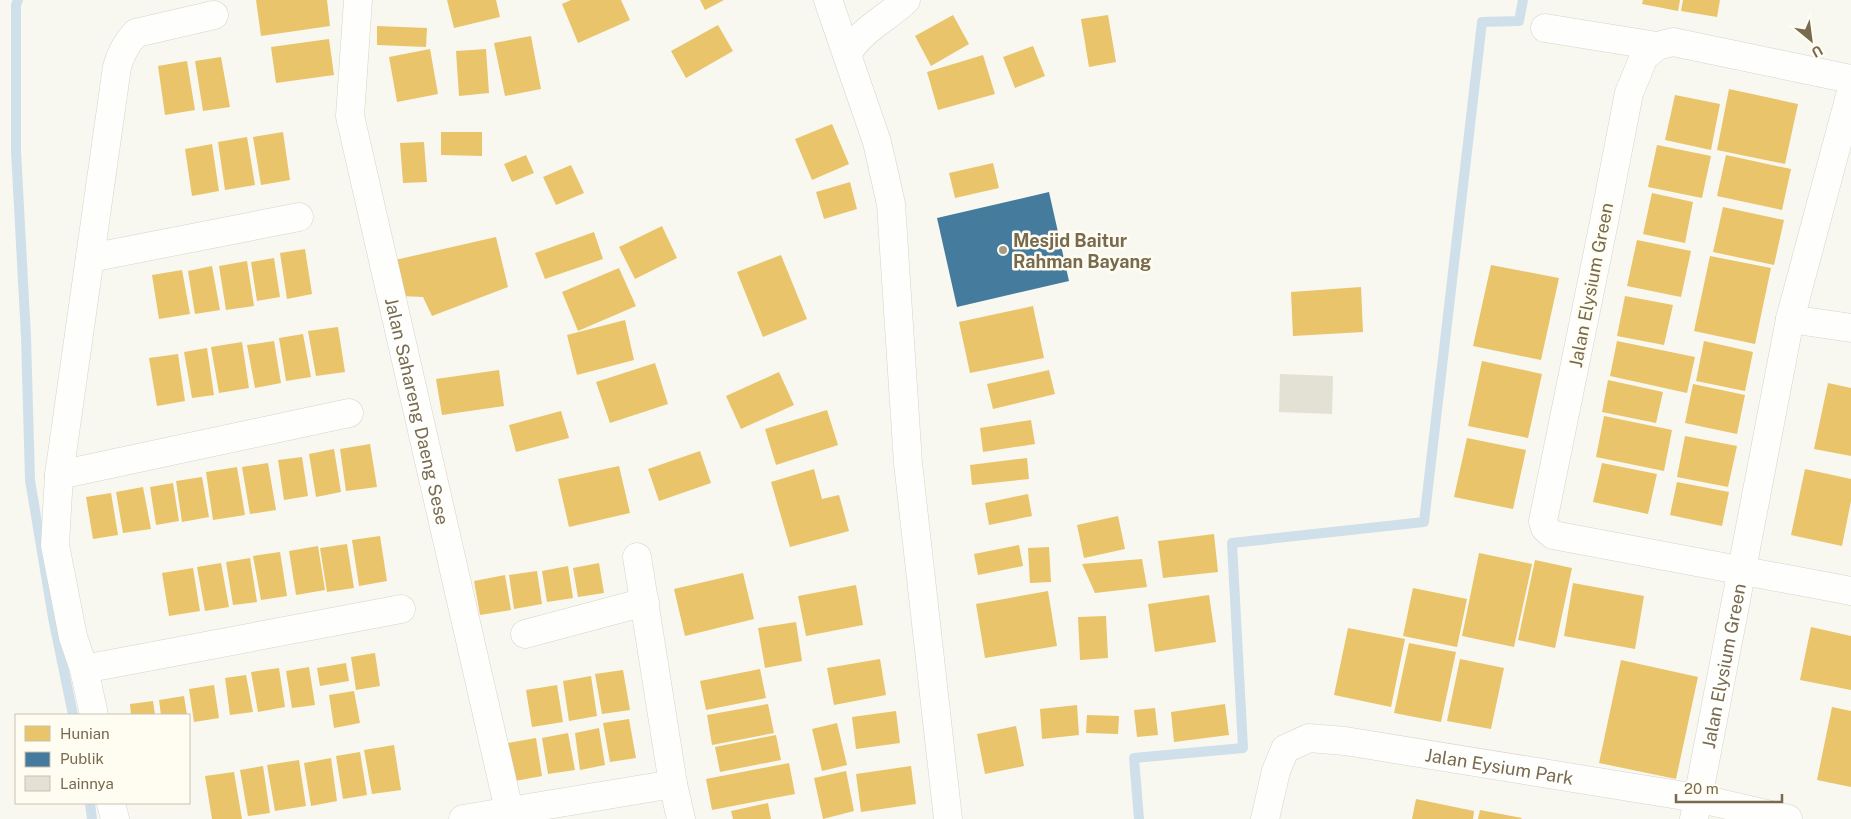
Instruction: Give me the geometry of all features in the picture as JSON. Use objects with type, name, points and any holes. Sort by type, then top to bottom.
[{"type":"street","name":"Jalan Sahareng Daeng Sese","points":[[358,0],[350,116],[510,815]]},
{"type":"street","points":[[828,0],[877,142],[891,204],[908,463],[948,819]]},
{"type":"street","points":[[848,54],[852,46],[872,26],[906,0]]},
{"type":"street","points":[[94,714],[84,669],[73,637],[55,545],[59,475],[117,67],[120,55],[127,42],[136,33],[214,15]]},
{"type":"street","points":[[1545,28],[1657,46],[1673,42],[1851,79]]},
{"type":"street","name":"Jalan Elysium Green","points":[[1657,46],[1644,56],[1629,93],[1543,524],[1547,531],[1553,535],[1741,571]]},
{"type":"street","name":"Jalan Elysium Green","points":[[1696,809],[1790,319],[1851,92]]},
{"type":"street","points":[[90,258],[299,217]]},
{"type":"street","points":[[1790,319],[1851,328]]},
{"type":"street","points":[[59,475],[349,413]]},
{"type":"street","points":[[637,558],[681,819]]},
{"type":"street","points":[[1741,571],[1851,591]]},
{"type":"street","points":[[525,634],[645,602]]},
{"type":"street","points":[[84,669],[401,609]]},
{"type":"street","name":"Jalan Eysium Park","points":[[1264,819],[1276,771],[1285,749],[1309,738],[1354,742],[1696,809],[1788,819]]},
{"type":"street","points":[[463,819],[510,815],[674,784]]},
{"type":"street","points":[[111,804],[115,819]]},
{"type":"building: Hunian","points":[[256,0],[327,0],[330,26],[261,36]]},
{"type":"building: Hunian","points":[[447,0],[496,0],[500,17],[454,28]]},
{"type":"building: Hunian","points":[[571,0],[621,0],[630,20],[578,43],[562,4]]},
{"type":"building: Hunian","points":[[700,0],[724,0],[705,10]]},
{"type":"building: Hunian","points":[[1643,0],[1680,0],[1678,11],[1642,4]]},
{"type":"building: Hunian","points":[[1683,0],[1720,0],[1717,17],[1681,11]]},
{"type":"building: Hunian","points":[[953,15],[969,44],[931,66],[915,36]]},
{"type":"building: Hunian","points":[[1108,15],[1116,62],[1089,67],[1081,19]]},
{"type":"building: Hunian","points":[[718,25],[733,51],[686,78],[671,51]]},
{"type":"building: Hunian","points":[[377,26],[427,28],[426,47],[377,45]]},
{"type":"building: Hunian","points":[[531,36],[541,89],[505,96],[494,43]]},
{"type":"building: Hunian","points":[[329,39],[334,75],[276,83],[271,47]]},
{"type":"building: Hunian","points":[[1033,46],[1045,76],[1015,88],[1003,57]]},
{"type":"building: Hunian","points":[[430,49],[438,94],[397,102],[389,57]]},
{"type":"building: Hunian","points":[[486,49],[489,93],[459,96],[456,51]]},
{"type":"building: Hunian","points":[[983,55],[995,94],[938,110],[927,72]]},
{"type":"building: Hunian","points":[[221,57],[230,107],[203,111],[195,61]]},
{"type":"building: Hunian","points":[[187,61],[195,110],[165,115],[158,66]]},
{"type":"building: Hunian","points":[[1729,89],[1798,104],[1785,164],[1717,150]]},
{"type":"building: Hunian","points":[[1675,95],[1720,104],[1711,150],[1665,140]]},
{"type":"building: Hunian","points":[[832,124],[849,164],[812,180],[795,139]]},
{"type":"building: Hunian","points":[[283,132],[290,180],[261,185],[253,137]]},
{"type":"building: Hunian","points":[[441,132],[482,132],[482,156],[441,155]]},
{"type":"building: Hunian","points":[[247,137],[255,185],[225,190],[218,142]]},
{"type":"building: Hunian","points":[[424,142],[427,182],[403,183],[400,143]]},
{"type":"building: Hunian","points":[[212,144],[219,191],[192,196],[185,149]]},
{"type":"building: Hunian","points":[[1657,145],[1711,156],[1702,198],[1648,187]]},
{"type":"building: Hunian","points":[[526,155],[534,173],[512,182],[504,164]]},
{"type":"building: Hunian","points":[[1726,155],[1791,169],[1782,210],[1717,196]]},
{"type":"building: Hunian","points":[[993,163],[999,188],[955,198],[949,173]]},
{"type":"building: Hunian","points":[[571,165],[584,193],[556,205],[543,177]]},
{"type":"building: Hunian","points":[[850,182],[857,209],[824,219],[816,192]]},
{"type":"building: Hunian","points":[[1652,193],[1693,202],[1685,243],[1643,234]]},
{"type":"building: Hunian","points":[[1723,207],[1784,220],[1774,265],[1713,252]]},
{"type":"building: Hunian","points":[[662,226],[677,258],[635,279],[619,247]]},
{"type":"building: Hunian","points":[[594,232],[603,259],[545,279],[535,253]]},
{"type":"building: Hunian","points":[[496,237],[508,287],[432,316],[423,297],[400,296],[395,260]]},
{"type":"building: Hunian","points":[[1637,240],[1691,251],[1681,297],[1627,286]]},
{"type":"building: Hunian","points":[[305,249],[312,294],[287,299],[280,253]]},
{"type":"building: Hunian","points":[[781,255],[807,319],[763,337],[737,272]]},
{"type":"building: Hunian","points":[[1710,256],[1771,268],[1755,344],[1694,331]]},
{"type":"building: Hunian","points":[[274,258],[280,297],[257,301],[251,262]]},
{"type":"building: Hunian","points":[[247,261],[254,306],[226,310],[219,266]]},
{"type":"building: Hunian","points":[[1491,265],[1559,278],[1541,360],[1473,346]]},
{"type":"building: Hunian","points":[[212,266],[220,310],[195,314],[188,271]]},
{"type":"building: Hunian","points":[[619,268],[636,306],[578,331],[562,292]]},
{"type":"building: Hunian","points":[[182,270],[190,314],[159,319],[152,275]]},
{"type":"building: Hunian","points":[[1361,287],[1363,332],[1293,336],[1291,292]]},
{"type":"building: Hunian","points":[[1625,296],[1673,305],[1664,345],[1617,336]]},
{"type":"building: Hunian","points":[[1033,306],[1044,358],[970,373],[959,322]]},
{"type":"building: Hunian","points":[[625,320],[634,360],[577,375],[567,335]]},
{"type":"building: Hunian","points":[[338,327],[345,372],[316,376],[308,331]]},
{"type":"building: Hunian","points":[[303,334],[311,377],[286,381],[279,338]]},
{"type":"building: Hunian","points":[[274,341],[281,383],[255,388],[247,345]]},
{"type":"building: Hunian","points":[[1617,341],[1695,357],[1687,393],[1610,376]]},
{"type":"building: Hunian","points":[[1704,341],[1753,352],[1745,391],[1696,381]]},
{"type":"building: Hunian","points":[[242,342],[249,388],[219,393],[211,347]]},
{"type":"building: Hunian","points":[[207,348],[214,395],[192,398],[184,352]]},
{"type":"building: Hunian","points":[[178,354],[185,401],[157,406],[149,358]]},
{"type":"building: Hunian","points":[[1482,361],[1542,374],[1528,438],[1468,426]]},
{"type":"building: Hunian","points":[[655,363],[668,404],[610,423],[596,382]]},
{"type":"building: Hunian","points":[[499,370],[504,406],[442,415],[436,379]]},
{"type":"building: Hunian","points":[[1049,370],[1055,394],[993,409],[987,384]]},
{"type":"building: Hunian","points":[[779,372],[794,405],[741,429],[726,396]]},
{"type":"building: Hunian","points":[[1608,380],[1663,392],[1656,423],[1602,412]]},
{"type":"building: Hunian","points":[[1828,383],[1851,388],[1851,456],[1814,449]]},
{"type":"building: Hunian","points":[[1693,384],[1745,395],[1737,434],[1685,423]]},
{"type":"building: Hunian","points":[[827,410],[838,445],[776,465],[765,429]]},
{"type":"building: Hunian","points":[[561,411],[569,438],[516,452],[509,425]]},
{"type":"building: Hunian","points":[[1604,416],[1672,430],[1664,471],[1596,457]]},
{"type":"building: Hunian","points":[[1031,420],[1035,444],[983,452],[980,428]]},
{"type":"building: Hunian","points":[[1685,436],[1737,446],[1728,487],[1677,477]]},
{"type":"building: Hunian","points":[[1467,438],[1526,450],[1513,509],[1454,497]]},
{"type":"building: Hunian","points":[[370,444],[377,487],[346,491],[340,449]]},
{"type":"building: Hunian","points":[[334,449],[341,492],[316,497],[309,454]]},
{"type":"building: Hunian","points":[[700,451],[711,483],[659,501],[648,469]]},
{"type":"building: Hunian","points":[[302,457],[308,496],[284,500],[278,460]]},
{"type":"building: Hunian","points":[[1027,458],[1029,479],[972,485],[970,465]]},
{"type":"building: Hunian","points":[[268,463],[276,510],[250,514],[242,467]]},
{"type":"building: Hunian","points":[[1602,463],[1657,474],[1648,514],[1593,502]]},
{"type":"building: Hunian","points":[[619,466],[630,513],[569,527],[558,479]]},
{"type":"building: Hunian","points":[[237,467],[245,515],[213,520],[206,472]]},
{"type":"building: Hunian","points":[[814,469],[822,499],[839,495],[849,531],[790,547],[771,482]]},
{"type":"building: Hunian","points":[[1805,469],[1851,479],[1851,501],[1842,546],[1791,535]]},
{"type":"building: Hunian","points":[[202,477],[209,517],[182,522],[176,481]]},
{"type":"building: Hunian","points":[[1677,482],[1729,492],[1722,526],[1670,515]]},
{"type":"building: Hunian","points":[[173,483],[179,521],[156,525],[150,487]]},
{"type":"building: Hunian","points":[[143,487],[151,529],[123,533],[116,492]]},
{"type":"building: Hunian","points":[[111,493],[118,535],[93,539],[86,497]]},
{"type":"building: Hunian","points":[[1028,494],[1032,516],[989,525],[985,503]]},
{"type":"building: Hunian","points":[[1118,516],[1125,549],[1084,558],[1077,525]]},
{"type":"building: Hunian","points":[[1214,534],[1218,572],[1163,578],[1158,541]]},
{"type":"building: Hunian","points":[[380,536],[387,581],[359,586],[352,540]]},
{"type":"building: Hunian","points":[[347,544],[354,588],[327,592],[320,548]]},
{"type":"building: Hunian","points":[[1019,545],[1023,566],[978,575],[974,554]]},
{"type":"building: Hunian","points":[[318,546],[325,590],[296,595],[289,551]]},
{"type":"building: Hunian","points":[[1049,547],[1051,582],[1030,583],[1028,548]]},
{"type":"building: Hunian","points":[[280,552],[287,596],[261,600],[253,556]]},
{"type":"building: Hunian","points":[[1479,553],[1532,564],[1514,647],[1462,636]]},
{"type":"building: Hunian","points":[[250,558],[257,602],[233,605],[226,562]]},
{"type":"building: Hunian","points":[[1142,559],[1147,587],[1095,593],[1082,564]]},
{"type":"building: Hunian","points":[[1535,560],[1572,568],[1555,648],[1518,640]]},
{"type":"building: Hunian","points":[[221,563],[229,607],[205,611],[197,567]]},
{"type":"building: Hunian","points":[[599,563],[604,593],[578,597],[573,568]]},
{"type":"building: Hunian","points":[[568,566],[573,598],[547,602],[542,571]]},
{"type":"building: Hunian","points":[[193,568],[200,611],[169,616],[162,573]]},
{"type":"building: Hunian","points":[[537,571],[542,604],[514,609],[509,575]]},
{"type":"building: Hunian","points":[[743,573],[754,619],[685,636],[674,589]]},
{"type":"building: Hunian","points":[[505,575],[511,610],[480,615],[474,581]]},
{"type":"building: Hunian","points":[[1573,583],[1644,596],[1635,649],[1564,636]]},
{"type":"building: Hunian","points":[[856,585],[863,625],[806,636],[798,596]]},
{"type":"building: Hunian","points":[[1413,588],[1467,599],[1457,647],[1403,636]]},
{"type":"building: Hunian","points":[[1048,591],[1057,646],[985,658],[976,604]]},
{"type":"building: Hunian","points":[[1209,595],[1216,642],[1155,652],[1148,604]]},
{"type":"building: Hunian","points":[[1106,616],[1108,658],[1080,660],[1078,617]]},
{"type":"building: Hunian","points":[[796,622],[802,661],[765,668],[758,628]]},
{"type":"building: Hunian","points":[[1811,627],[1851,636],[1851,690],[1800,680]]},
{"type":"building: Hunian","points":[[1348,628],[1405,639],[1391,707],[1334,695]]},
{"type":"building: Hunian","points":[[1409,643],[1456,652],[1441,722],[1394,713]]},
{"type":"building: Hunian","points":[[375,653],[380,686],[356,690],[351,657]]},
{"type":"building: Hunian","points":[[880,659],[886,695],[834,705],[827,668]]},
{"type":"building: Hunian","points":[[1460,659],[1504,668],[1491,729],[1447,721]]},
{"type":"building: Hunian","points":[[1621,660],[1698,677],[1676,779],[1599,763]]},
{"type":"building: Hunian","points":[[346,663],[349,681],[320,686],[317,668]]},
{"type":"building: Hunian","points":[[309,667],[315,705],[292,708],[286,671]]},
{"type":"building: Hunian","points":[[279,668],[285,707],[258,712],[251,672]]},
{"type":"building: Hunian","points":[[760,669],[766,698],[706,710],[700,681]]},
{"type":"building: Hunian","points":[[623,670],[630,710],[602,714],[595,674]]},
{"type":"building: Hunian","points":[[246,675],[253,712],[230,715],[225,678]]},
{"type":"building: Hunian","points":[[591,676],[597,716],[569,721],[563,681]]},
{"type":"building: Hunian","points":[[214,685],[219,718],[194,722],[189,689]]},
{"type":"building: Hunian","points":[[557,685],[563,722],[532,727],[526,690]]},
{"type":"building: Hunian","points":[[354,691],[360,723],[334,728],[329,695]]},
{"type":"building: Hunian","points":[[184,696],[187,714],[161,714],[159,700]]},
{"type":"building: Hunian","points":[[153,701],[155,714],[131,714],[130,704]]},
{"type":"building: Hunian","points":[[768,704],[774,733],[712,745],[707,715]]},
{"type":"building: Hunian","points":[[1225,704],[1229,735],[1174,742],[1171,712]]},
{"type":"building: Hunian","points":[[1077,705],[1079,735],[1042,739],[1040,709]]},
{"type":"building: Hunian","points":[[1832,707],[1851,711],[1851,787],[1817,780]]},
{"type":"building: Hunian","points":[[1155,708],[1158,735],[1137,737],[1134,710]]},
{"type":"building: Hunian","points":[[896,711],[900,743],[856,749],[852,717]]},
{"type":"building: Hunian","points":[[1087,715],[1119,716],[1118,734],[1086,733]]},
{"type":"building: Hunian","points":[[629,719],[636,758],[610,762],[603,723]]},
{"type":"building: Hunian","points":[[837,723],[847,765],[822,771],[812,729]]},
{"type":"building: Hunian","points":[[1016,726],[1024,766],[985,774],[977,734]]},
{"type":"building: Hunian","points":[[599,728],[605,765],[580,770],[575,733]]},
{"type":"building: Hunian","points":[[568,733],[575,770],[548,774],[542,738]]},
{"type":"building: Hunian","points":[[776,735],[781,760],[720,772],[715,747]]},
{"type":"building: Hunian","points":[[536,738],[542,776],[515,781],[508,743]]},
{"type":"building: Hunian","points":[[394,745],[401,790],[372,794],[364,750]]},
{"type":"building: Hunian","points":[[360,752],[367,795],[343,799],[336,756]]},
{"type":"building: Hunian","points":[[331,758],[337,801],[311,806],[304,763]]},
{"type":"building: Hunian","points":[[299,760],[306,806],[275,811],[267,765]]},
{"type":"building: Hunian","points":[[789,763],[795,794],[712,810],[706,779]]},
{"type":"building: Hunian","points":[[263,766],[270,813],[248,816],[240,770]]},
{"type":"building: Hunian","points":[[911,766],[916,804],[861,812],[856,774]]},
{"type":"building: Hunian","points":[[846,771],[854,811],[823,819],[814,778]]},
{"type":"building: Hunian","points":[[234,772],[242,819],[212,819],[205,776]]},
{"type":"building: Hunian","points":[[1416,799],[1474,811],[1473,819],[1412,819]]},
{"type":"building: Hunian","points":[[768,803],[771,819],[733,819],[731,811]]},
{"type":"building: Hunian","points":[[1480,810],[1522,818],[1478,819]]},
{"type":"building: Publik","name":"Mesjid Baitur Rahman Bayang","points":[[1049,192],[1069,281],[957,307],[937,218]]},
{"type":"building: Lainnya","points":[[1280,374],[1333,376],[1332,414],[1279,412]]},
{"type":"waterway","points":[[18,0],[16,5],[16,151],[26,337],[30,480],[53,618],[73,714]]},
{"type":"waterway","points":[[1139,819],[1134,758],[1243,748],[1232,543],[1424,522],[1482,22],[1519,21],[1523,0]]},
{"type":"waterway","points":[[90,804],[92,819]]},
{"type":"place","name":"Mesjid Baitur Rahman Bayang","points":[[1003,250]]}]
